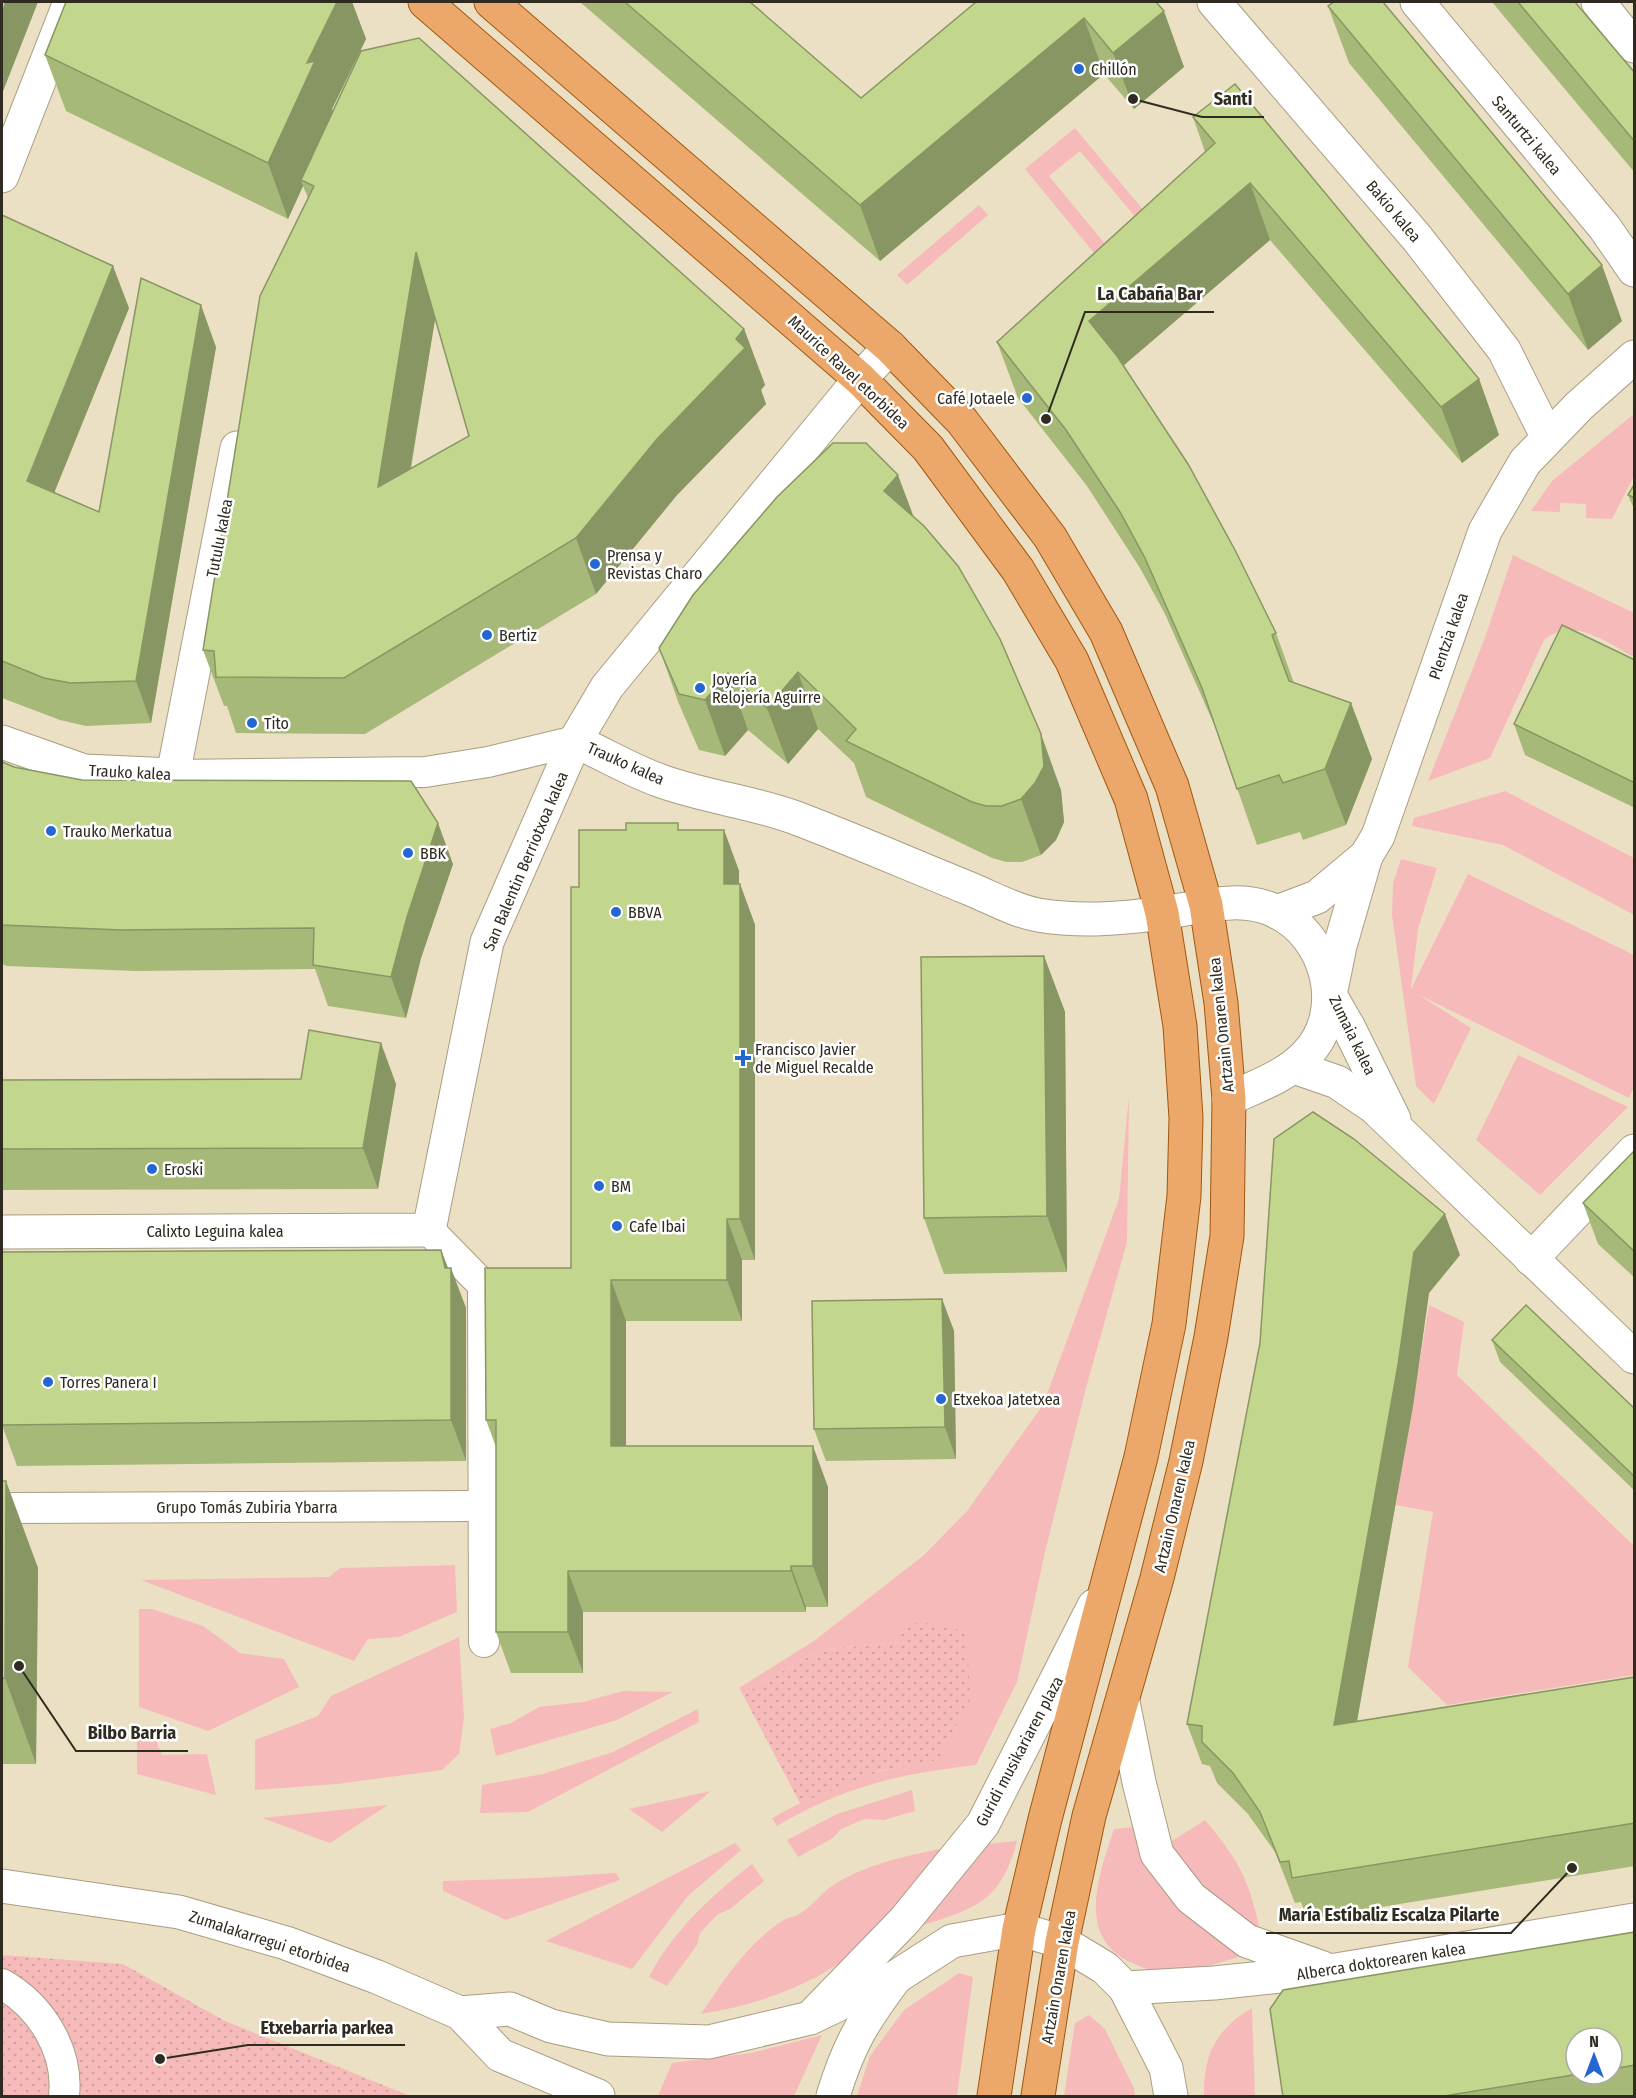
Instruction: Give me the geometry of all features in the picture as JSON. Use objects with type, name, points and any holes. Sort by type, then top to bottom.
[{"type":"main road","name":"Maurice Ravel etorbidea","points":[[425,2],[860,378],[928,448],[1018,570],[1072,661],[1131,799],[1162,913]]},
{"type":"main road","points":[[491,2],[890,347],[962,421],[1050,537],[1106,632],[1172,786],[1206,905]]},
{"type":"main road","name":"Artzain Onaren kalea","points":[[1038,2097],[1062,1942],[1089,1816],[1123,1702],[1178,1493],[1211,1337],[1227,1236],[1229,1099],[1221,1003],[1206,905]]},
{"type":"main road","points":[[994,2097],[1019,1929],[1045,1819],[1141,1457],[1168,1324],[1184,1196],[1186,1118],[1180,1026],[1162,913]]},
{"type":"street","points":[[2,176],[70,2]]},
{"type":"street","name":"Bakio kalea","points":[[1214,2],[1418,238],[1504,350],[1548,438]]},
{"type":"street","name":"Santurtzi kalea","points":[[1417,2],[1605,228],[1635,270]]},
{"type":"street","points":[[1598,2],[1635,46]]},
{"type":"street","name":"San Balentin Berriotxoa kalea","points":[[429,1230],[487,942],[575,741],[607,687],[860,378],[890,347]]},
{"type":"street","name":"Plentzia kalea","points":[[1277,912],[1317,897],[1366,856],[1378,836],[1485,531],[1525,462],[1579,406],[1635,357]]},
{"type":"street","name":"Tutulu kalea","points":[[173,775],[242,423]]},
{"type":"street","name":"Trauko kalea","points":[[2,742],[84,771],[173,775],[425,772],[488,762],[575,741],[661,781],[794,817],[1034,915],[1084,921],[1233,903],[1259,905],[1277,912]]},
{"type":"street","name":"Zumaia kalea","points":[[1366,856],[1340,946],[1330,995],[1406,1140]]},
{"type":"street","points":[[1229,1099],[1294,1067],[1309,1052],[1320,1035],[1327,1016],[1330,995],[1324,962],[1298,928],[1277,912]]},
{"type":"street","name":"Zumaia kalea","points":[[1294,1067],[1337,1082],[1374,1107],[1635,1357]]},
{"type":"street","points":[[1531,1259],[1635,1151]]},
{"type":"street","points":[[429,1230],[483,1285],[484,1642]]},
{"type":"street","name":"Calixto Leguina kalea","points":[[2,1232],[429,1230]]},
{"type":"street","name":"Grupo Tomás Zubiria Ybarra","points":[[13,1508],[482,1506]]},
{"type":"street","name":"Guridi musikariaren plaza","points":[[810,2018],[905,1920],[983,1824],[1110,1575]]},
{"type":"street","points":[[1123,1702],[1138,1782],[1158,1854],[1191,1898],[1247,1941],[1330,1971]]},
{"type":"street","name":"Zumalakarregui etorbidea","points":[[2,1886],[134,1903],[219,1922],[286,1943],[377,1977],[460,2013],[500,2055],[598,2097]]},
{"type":"street","name":"Alberca doktorearen kalea","points":[[1125,1988],[1214,1983],[1330,1971],[1635,1920]]},
{"type":"street","points":[[833,2097],[845,2055],[866,2016],[896,1977],[952,1941],[1019,1929],[1062,1942],[1105,1968],[1125,1988],[1166,2068],[1171,2097]]},
{"type":"street","name":"Zumalakarregui etorbidea","points":[[460,2013],[510,2009],[551,2026],[608,2039],[709,2042],[810,2018],[896,1977]]},
{"type":"street","points":[[2,1984],[19,1994],[43,2021],[60,2053],[66,2085],[64,2097]]},
{"type":"shaded area","points":[[1075,128],[1154,223],[1104,265],[1025,169]],"holes":[[[1080,151],[1137,219],[1106,245],[1049,176]]]},
{"type":"shaded area","points":[[979,205],[988,215],[907,285],[897,275]]},
{"type":"shaded area","points":[[1634,414],[1634,476],[1612,519],[1586,518],[1586,504],[1560,503],[1560,512],[1531,511],[1552,481]]},
{"type":"shaded area","points":[[1513,555],[1634,613],[1634,657],[1590,634],[1566,630],[1555,633],[1544,640],[1490,758],[1428,781],[1483,643]]},
{"type":"shaded area","points":[[1505,791],[1634,858],[1634,915],[1503,845],[1412,826],[1414,818]]},
{"type":"shaded area","points":[[1401,859],[1437,868],[1418,929],[1411,989],[1468,874],[1634,955],[1634,1087],[1629,1098],[1419,995],[1471,1028],[1434,1104],[1416,1086],[1392,915],[1393,883]]},
{"type":"shaded area","points":[[1518,1055],[1628,1107],[1540,1195],[1476,1140]]},
{"type":"shaded area","points":[[1129,1096],[1127,1242],[1086,1388],[1045,1552],[1017,1682],[976,1765],[897,1778],[850,1791],[802,1812],[777,1826],[772,1818],[832,1789],[894,1768],[938,1760],[900,1643],[836,1648],[808,1656],[743,1695],[739,1688],[814,1641],[924,1555],[967,1511],[1043,1405],[1119,1199]]},
{"type":"shaded area","points":[[1429,1305],[1464,1322],[1457,1375],[1634,1546],[1634,1675],[1447,1705],[1408,1667],[1433,1512],[1396,1505]]},
{"type":"shaded area","points":[[455,1565],[457,1612],[399,1637],[368,1639],[354,1661],[141,1580],[329,1577],[340,1568]]},
{"type":"shaded area","points":[[139,1609],[152,1609],[203,1626],[240,1653],[284,1659],[299,1687],[208,1731],[139,1707]]},
{"type":"shaded area","points":[[917,1622],[952,1627],[967,1634],[970,1700],[938,1760],[883,1770],[800,1803],[743,1695],[808,1656],[836,1648],[900,1643],[902,1633]]},
{"type":"shaded area","points":[[459,1637],[464,1718],[459,1754],[442,1770],[337,1784],[255,1790],[255,1740],[318,1716],[331,1696]]},
{"type":"shaded area","points":[[623,1691],[673,1692],[617,1720],[496,1756],[490,1729],[511,1723],[539,1707],[583,1702]]},
{"type":"shaded area","points":[[698,1709],[699,1722],[528,1812],[480,1813],[482,1785],[543,1774],[613,1752]]},
{"type":"shaded area","points":[[137,1738],[155,1738],[162,1755],[207,1754],[216,1795],[137,1774]]},
{"type":"shaded area","points":[[912,1790],[915,1811],[884,1820],[864,1819],[841,1829],[833,1838],[798,1857],[787,1840],[837,1814]]},
{"type":"shaded area","points":[[711,1791],[662,1832],[629,1809]]},
{"type":"shaded area","points":[[388,1805],[330,1843],[262,1818]]},
{"type":"shaded area","points":[[1205,1820],[1227,1848],[1242,1873],[1248,1886],[1261,1935],[1217,1904],[1191,1875],[1169,1843]]},
{"type":"shaded area","points":[[1136,1827],[1248,1955],[1194,1969],[1162,1972],[1139,1966],[1114,1952],[1103,1938],[1097,1921],[1098,1885],[1114,1829]]},
{"type":"shaded area","points":[[1017,1841],[1010,1862],[993,1891],[970,1908],[918,1927],[986,1844]]},
{"type":"shaded area","points":[[735,1843],[741,1850],[687,1897],[632,1969],[546,1941]]},
{"type":"shaded area","points":[[950,1847],[884,1925],[837,1965],[794,1988],[772,1996],[725,2010],[701,2014],[737,1963],[758,1940],[782,1921],[806,1909],[829,1888],[872,1867],[903,1857]]},
{"type":"shaded area","points":[[752,1864],[764,1881],[730,1909],[717,1915],[700,1933],[697,1945],[667,1986],[649,1977],[658,1960],[694,1915]]},
{"type":"shaded area","points":[[616,1873],[620,1880],[506,1920],[443,1891],[443,1881]]},
{"type":"shaded area","points":[[2,1955],[123,1964],[225,2021],[410,2096],[2,2096]]},
{"type":"shaded area","points":[[959,1973],[973,1977],[957,2096],[857,2096],[870,2056],[904,2010]]},
{"type":"shaded area","points":[[1252,2008],[1255,2096],[1204,2096],[1206,2068],[1214,2044],[1229,2025]]},
{"type":"shaded area","points":[[1089,2015],[1105,2029],[1134,2088],[1135,2096],[1064,2096],[1075,2023]]},
{"type":"shaded area","points":[[822,2035],[794,2096],[658,2096],[672,2063],[751,2053]]},
{"type":"building","points":[[66,2],[337,2],[307,63],[315,61],[268,163],[45,55]]},
{"type":"building","points":[[625,2],[750,2],[861,98],[976,2],[1156,2],[1164,11],[1113,53],[1084,18],[860,205]]},
{"type":"building","points":[[1334,2],[1383,2],[1602,265],[1568,294],[1328,6]]},
{"type":"building","points":[[1518,2],[1575,2],[1635,73],[1635,142]]},
{"type":"building","points":[[419,38],[744,329],[736,339],[745,348],[657,439],[576,538],[344,678],[216,677],[214,651],[203,650],[260,296],[314,186],[301,180],[361,51]],"holes":[[[416,252],[469,436],[378,487]]]},
{"type":"building","points":[[1235,84],[1479,379],[1441,407],[1250,183],[1089,321],[1117,356],[1188,464],[1235,550],[1276,633],[1272,635],[1289,681],[1351,703],[1325,769],[1283,783],[1279,775],[1237,789],[1202,688],[1145,558],[1120,512],[1066,430],[997,342],[1215,143],[1193,117]]},
{"type":"building","points":[[2,215],[113,266],[27,481],[99,512],[141,278],[201,305],[136,681],[70,683],[44,678],[2,661]]},
{"type":"building","points":[[833,443],[866,443],[898,475],[884,491],[924,526],[958,566],[1000,639],[1041,734],[1044,766],[1035,783],[1021,799],[1002,806],[986,806],[972,802],[846,741],[856,729],[798,672],[767,708],[728,673],[705,700],[679,694],[659,648],[693,595],[777,497]]},
{"type":"building","points":[[1635,483],[1635,498],[1628,495]]},
{"type":"building","points":[[1562,625],[1635,660],[1635,783],[1514,724]]},
{"type":"building","points":[[2,762],[14,767],[82,780],[411,781],[438,823],[407,917],[391,977],[313,965],[314,928],[121,930],[2,925]]},
{"type":"building","points":[[626,823],[678,823],[678,830],[724,830],[724,884],[740,884],[740,1219],[727,1219],[727,1280],[611,1280],[611,1446],[813,1446],[813,1566],[791,1566],[791,1571],[568,1571],[568,1632],[496,1632],[496,1420],[486,1420],[485,1268],[571,1268],[571,887],[579,887],[579,830],[626,830]]},
{"type":"building","points":[[1044,956],[1047,1216],[924,1218],[921,957]]},
{"type":"building","points":[[309,1030],[381,1043],[363,1148],[2,1149],[2,1080],[301,1079]]},
{"type":"building","points":[[1313,1112],[1354,1139],[1445,1214],[1414,1252],[1398,1365],[1334,1725],[1635,1677],[1635,1823],[1292,1878],[1289,1861],[1280,1862],[1260,1812],[1233,1773],[1202,1742],[1202,1726],[1187,1724],[1260,1343],[1274,1139]]},
{"type":"building","points":[[1635,1150],[1635,1252],[1583,1203]]},
{"type":"building","name":"Torres Panera I","points":[[441,1250],[445,1268],[451,1268],[451,1420],[2,1425],[2,1252]]},
{"type":"building","points":[[942,1299],[945,1427],[814,1429],[812,1301]]},
{"type":"building","points":[[1526,1305],[1635,1409],[1635,1477],[1492,1340]]},
{"type":"building","points":[[2,1481],[6,1481],[5,1678],[2,1678]]},
{"type":"building","points":[[1635,1932],[1635,2065],[1624,2067],[1624,2026],[1564,2026],[1564,2076],[1438,2097],[1283,2097],[1270,2009],[1283,1990]]},
{"type":"place","name":"Chillón","points":[[1079,69]]},
{"type":"place","name":"Santi","points":[[1133,99]]},
{"type":"place","name":"Café Jotaele","points":[[1027,398]]},
{"type":"place","name":"La Cabaña Bar","points":[[1046,419]]},
{"type":"place","name":"Prensa y Revistas Charo","points":[[595,564]]},
{"type":"place","name":"Bertiz","points":[[487,635]]},
{"type":"place","name":"Joyería Relojería Aguirre","points":[[700,688]]},
{"type":"place","name":"Tito","points":[[252,723]]},
{"type":"place","name":"Trauko Merkatua","points":[[51,831]]},
{"type":"place","name":"BBK","points":[[408,853]]},
{"type":"place","name":"BBVA","points":[[616,912]]},
{"type":"place","name":"Francisco Javier de Miguel Recalde","points":[[743,1058]]},
{"type":"place","name":"Eroski","points":[[152,1169]]},
{"type":"place","name":"BM","points":[[599,1186]]},
{"type":"place","name":"Cafe Ibai","points":[[617,1226]]},
{"type":"place","name":"Torres Panera I","points":[[48,1382]]},
{"type":"place","name":"Etxekoa Jatetxea","points":[[941,1399]]},
{"type":"place","name":"Bilbo Barria","points":[[19,1666]]},
{"type":"place","name":"María Estíbaliz Escalza Pilarte","points":[[1572,1868]]},
{"type":"place","name":"Etxebarria parkea","points":[[160,2059]]}]
